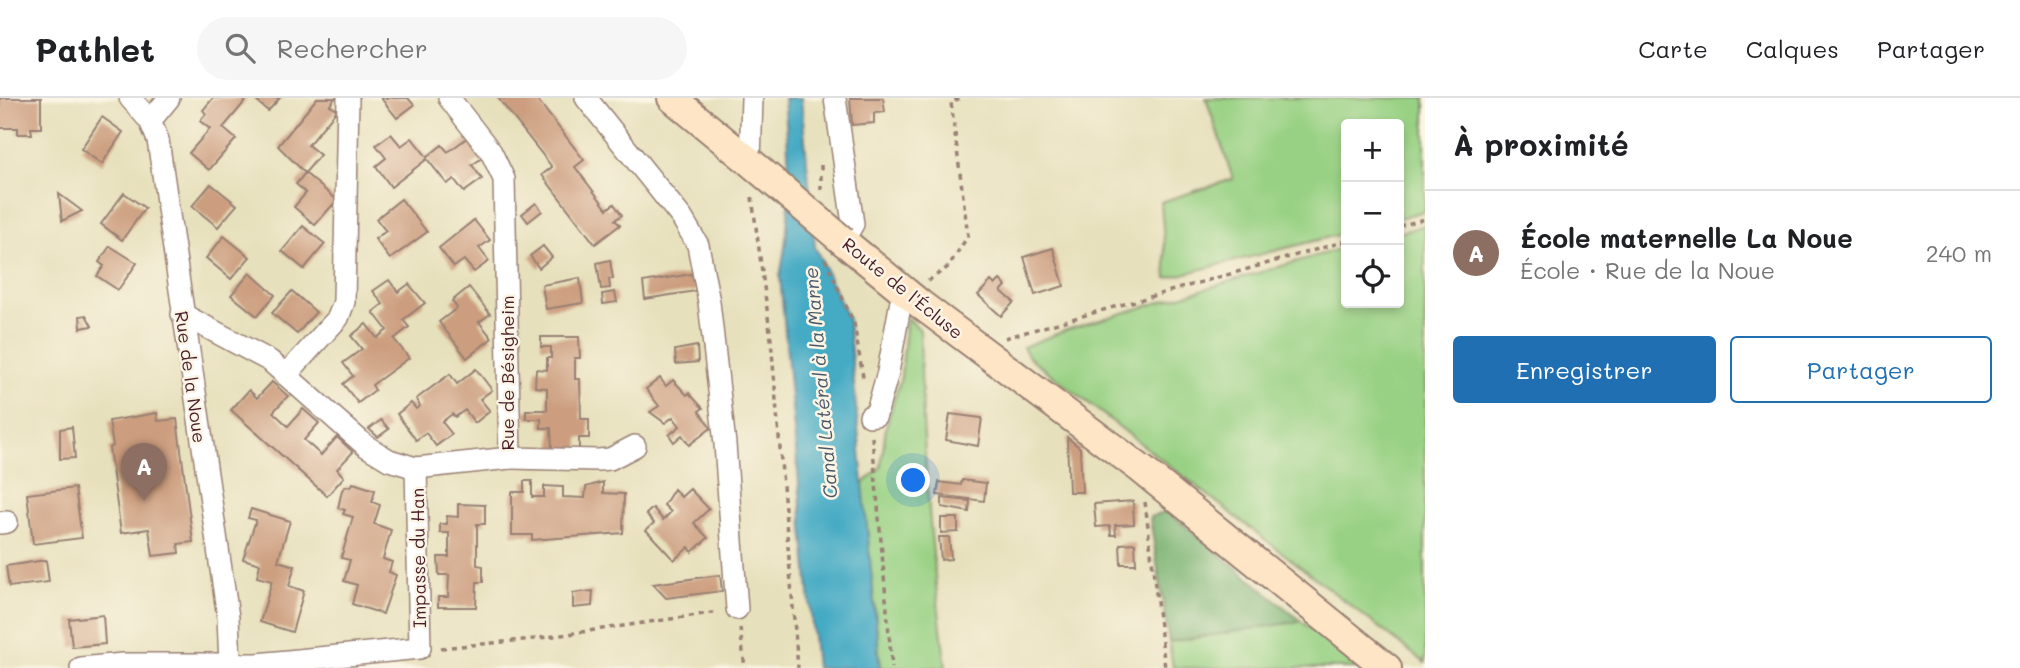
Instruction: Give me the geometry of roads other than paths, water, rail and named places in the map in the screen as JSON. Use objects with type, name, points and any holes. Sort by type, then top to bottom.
[{"type":"main road","name":"Route de l'Écluse","points":[[672,98],[903,290],[1141,469],[1387,668]]},
{"type":"street","name":"Rue de la Noue","points":[[130,98],[150,121],[158,140],[228,617],[230,664]]},
{"type":"street","points":[[150,121],[169,98]]},
{"type":"street","points":[[286,375],[338,318],[344,302],[348,98]]},
{"type":"street","name":"Rue de Bésigheim","points":[[182,314],[234,339],[286,375],[366,446],[389,460],[416,468],[510,457],[504,178],[491,152],[449,98]]},
{"type":"street","points":[[586,98],[682,218],[698,244],[704,268],[719,392],[737,609]]},
{"type":"street","points":[[750,162],[752,98]]},
{"type":"street","points":[[835,98],[853,224],[843,240]]},
{"type":"street","points":[[870,416],[876,415],[888,372],[903,290]]},
{"type":"street","points":[[510,457],[610,459],[635,446]]},
{"type":"street","name":"Impasse du Han","points":[[230,664],[257,664],[420,648],[416,468]]},
{"type":"street","points":[[81,668],[123,664],[230,664]]},
{"type":"water","name":"Canal Latéral à la Marne","points":[[784,98],[801,98],[815,247],[848,319],[880,668],[816,668],[780,277],[787,231],[789,188]]},
{"type":"place","name":"École maternelle La Noue","points":[[144,501]]}]
